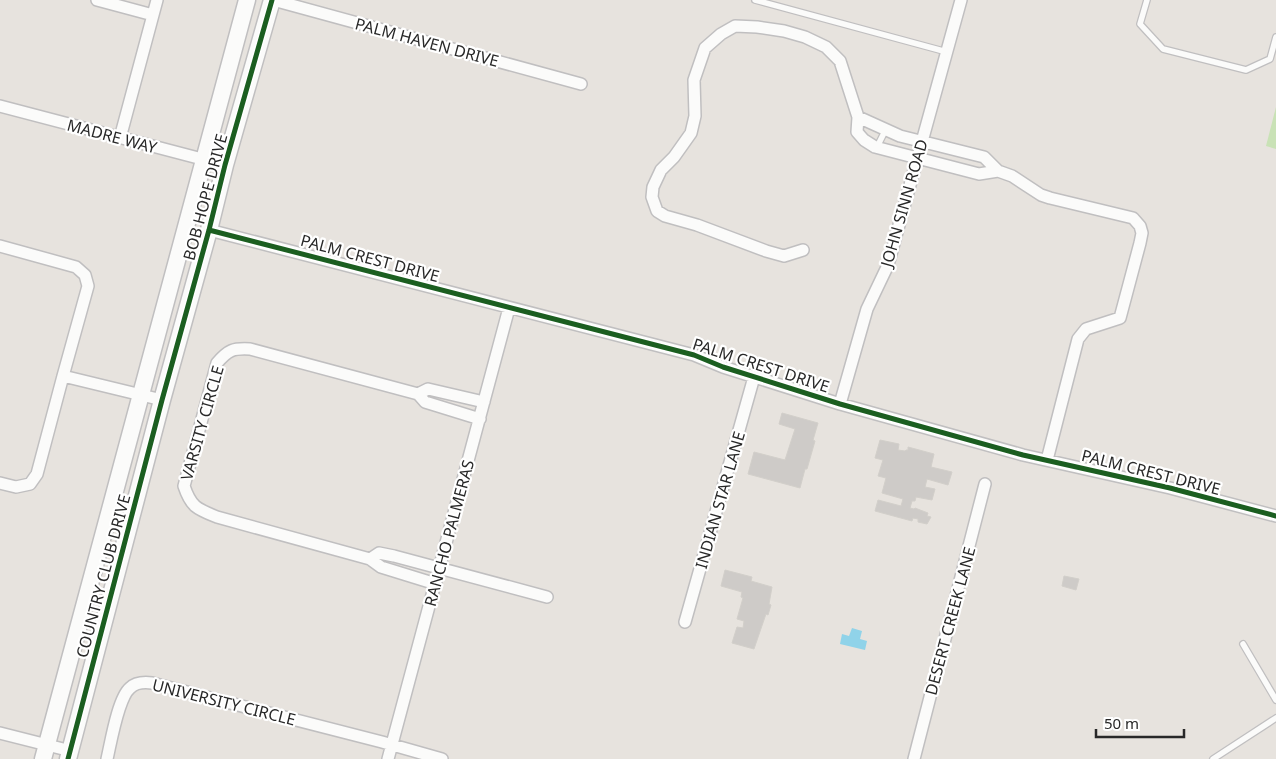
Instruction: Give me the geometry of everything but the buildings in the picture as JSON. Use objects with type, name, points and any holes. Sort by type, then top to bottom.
[{"type":"main road","name":"BOB HOPE DRIVE","points":[[141,395],[247,0]]},
{"type":"main road","name":"BOB HOPE DRIVE","points":[[162,400],[210,230],[225,165],[273,0]]},
{"type":"main road","name":"COUNTRY CLUB DRIVE","points":[[45,752],[141,395]]},
{"type":"main road","name":"COUNTRY CLUB DRIVE","points":[[70,755],[162,400]]},
{"type":"street","points":[[97,0],[153,15]]},
{"type":"street","points":[[120,138],[157,0]]},
{"type":"street","name":"PALM HAVEN DRIVE","points":[[273,0],[581,84]]},
{"type":"street","name":"JOHN SINN ROAD","points":[[840,404],[867,309],[888,265],[961,0]]},
{"type":"street","points":[[803,250],[784,256],[766,252],[697,225],[665,216],[657,210],[652,197],[653,187],[661,170],[674,157],[691,132],[695,116],[694,80],[705,48],[721,34],[735,26],[757,27],[804,37],[826,47],[840,60],[858,117],[857,132],[864,140],[877,148],[978,174],[998,170]]},
{"type":"street","name":"MADRE WAY","points":[[0,106],[225,165]]},
{"type":"street","points":[[858,117],[900,136],[984,157],[998,170],[1026,184],[1041,195],[1133,218],[1140,226],[1142,234],[1120,318],[1086,329],[1078,339],[1047,460]]},
{"type":"street","name":"PALM CREST DRIVE","points":[[210,230],[694,356],[840,404],[1047,460],[1170,488],[1276,516]]},
{"type":"street","points":[[0,246],[76,267],[85,275],[88,286],[37,474],[30,484],[16,487],[0,483]]},
{"type":"street","name":"RANCHO PALMERAS","points":[[388,759],[509,308]]},
{"type":"street","name":"VARSITY CIRCLE","points":[[436,584],[381,567],[370,559],[217,517],[199,510],[189,501],[184,486],[217,363],[225,352],[237,348],[250,349],[418,394],[426,402],[480,419]]},
{"type":"street","points":[[63,376],[162,400]]},
{"type":"street","name":"INDIAN STAR LANE","points":[[685,622],[754,377]]},
{"type":"street","name":"VARSITY CIRCLE","points":[[418,394],[428,389],[484,402]]},
{"type":"street","points":[[441,406],[445,393]]},
{"type":"street","name":"DESERT CREEK LANE","points":[[914,759],[985,484]]},
{"type":"street","name":"VARSITY CIRCLE","points":[[370,559],[379,553],[547,597]]},
{"type":"street","points":[[396,572],[400,558]]},
{"type":"street","name":"UNIVERSITY CIRCLE","points":[[107,759],[122,697],[130,687],[142,682],[161,685],[392,746]]},
{"type":"street","points":[[0,733],[45,752],[70,755]]},
{"type":"street","points":[[392,746],[442,759]]},
{"type":"lane","points":[[755,0],[947,52]]},
{"type":"lane","points":[[1147,0],[1140,24],[1163,49],[1246,70],[1270,59],[1276,38]]},
{"type":"lane","points":[[877,148],[886,129]]},
{"type":"lane","points":[[966,171],[970,154]]},
{"type":"lane","points":[[1243,644],[1276,700]]},
{"type":"lane","points":[[1213,759],[1276,718]]},
{"type":"green space","points":[[1276,107],[1276,149],[1266,146]]},
{"type":"water","points":[[852,628],[862,631],[860,639],[867,641],[865,650],[840,644],[842,634],[849,636]]},
{"type":"cycle path","points":[[68,759],[225,165],[272,0]]},
{"type":"cycle path","points":[[209,230],[694,355],[723,367],[840,404],[1023,455],[1170,488],[1276,516]]}]
